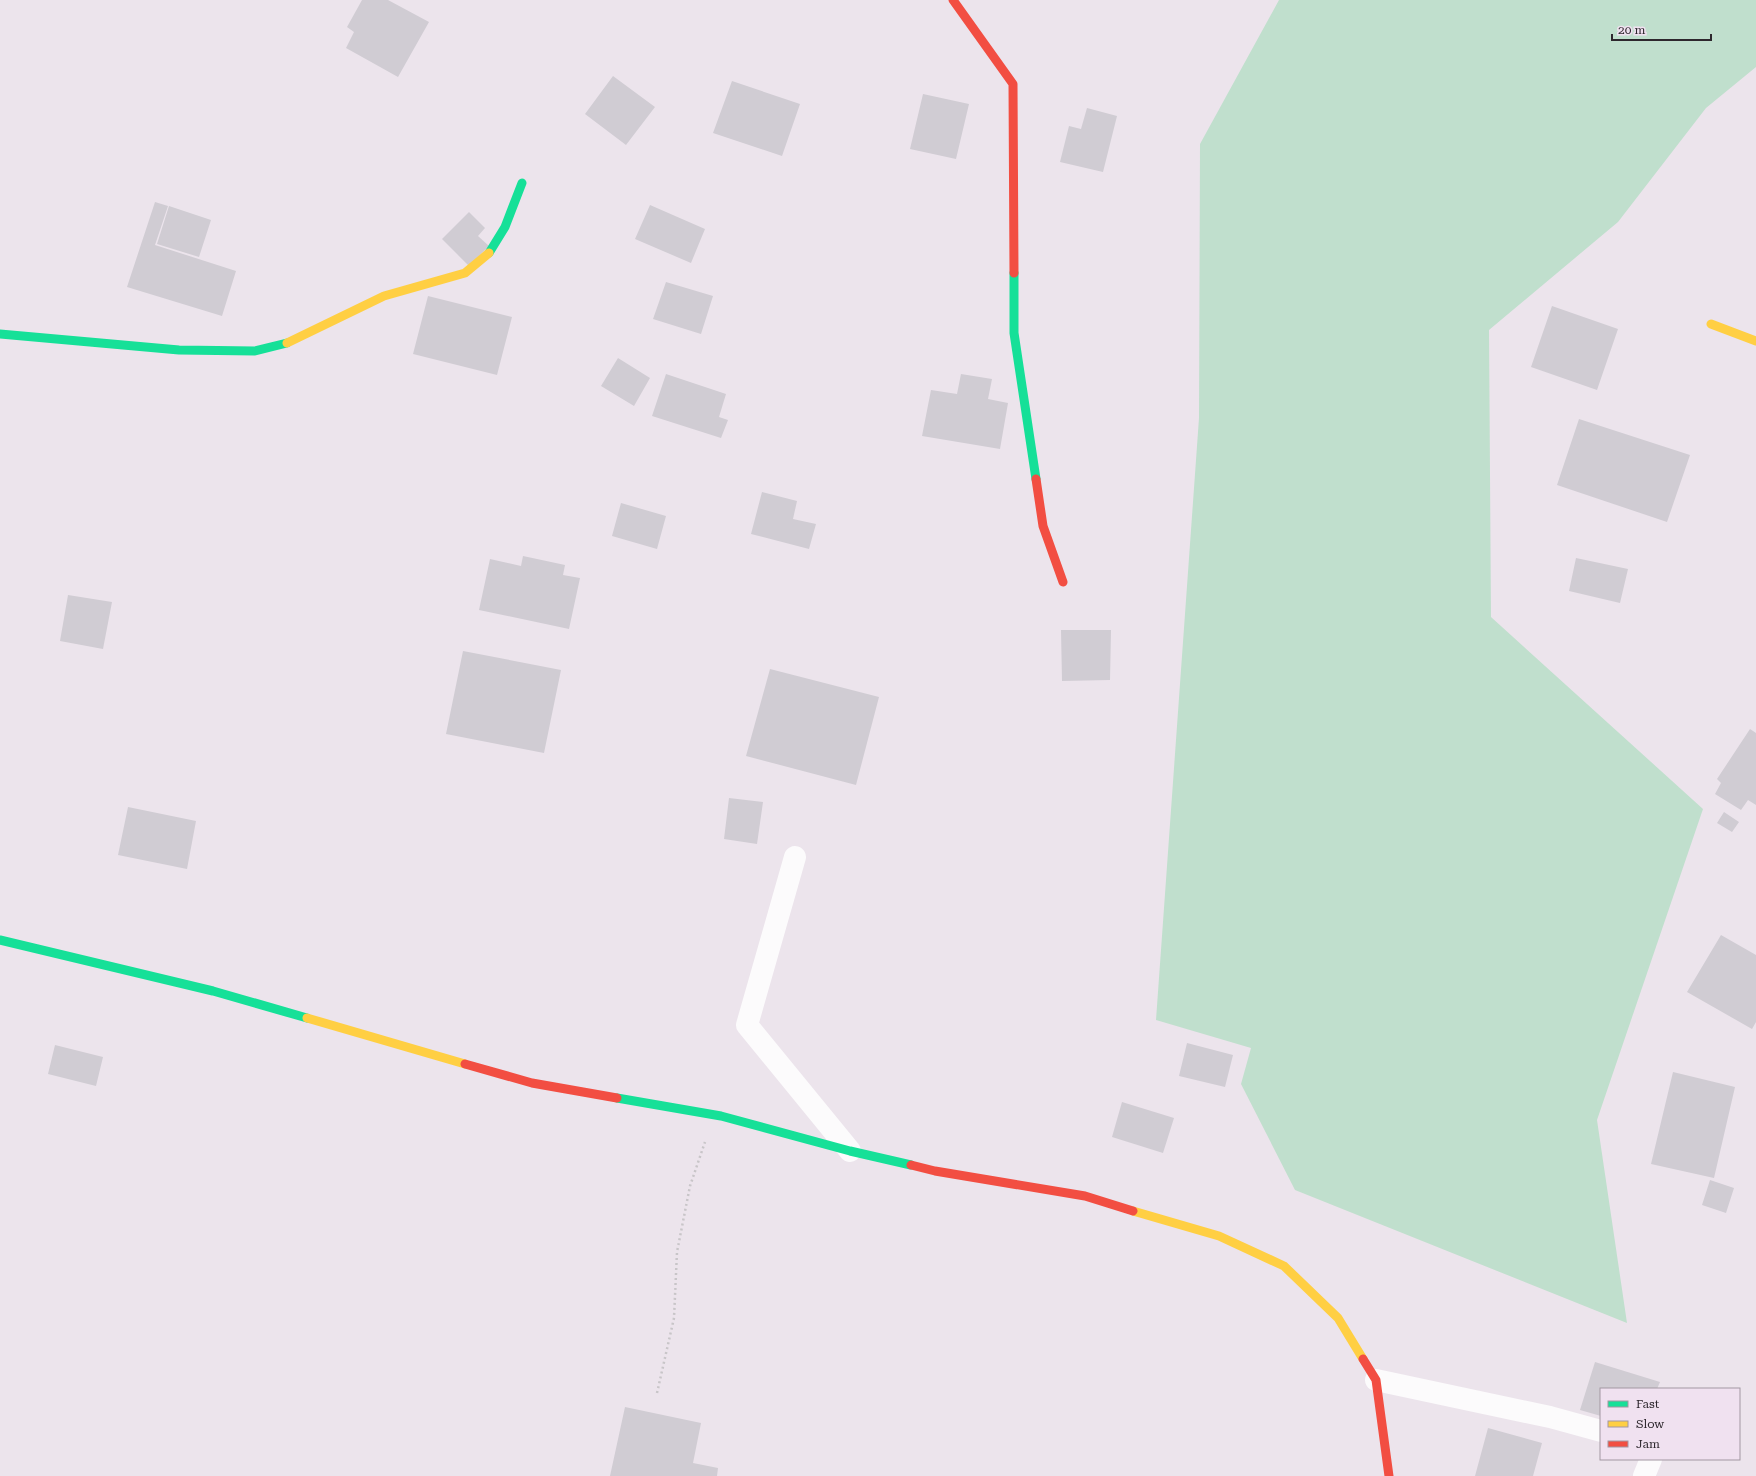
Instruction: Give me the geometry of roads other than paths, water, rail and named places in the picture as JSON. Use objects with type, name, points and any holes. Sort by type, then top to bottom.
[{"type":"street","points":[[953,0],[1013,84],[1014,333],[1044,526],[1063,582]]},
{"type":"street","points":[[0,334],[179,350],[255,351],[292,342],[384,296],[465,273],[488,254],[505,227],[522,184]]},
{"type":"street","points":[[1711,324],[1756,341]]},
{"type":"street","points":[[795,857],[747,1025],[850,1151]]},
{"type":"street","points":[[0,940],[213,991],[532,1083],[715,1115],[850,1151],[935,1171],[1085,1196],[1219,1236],[1284,1266],[1338,1318],[1376,1380],[1388,1476]]},
{"type":"street","points":[[1376,1380],[1550,1417],[1600,1431]]},
{"type":"street","points":[[1644,1476],[1651,1460]]}]
